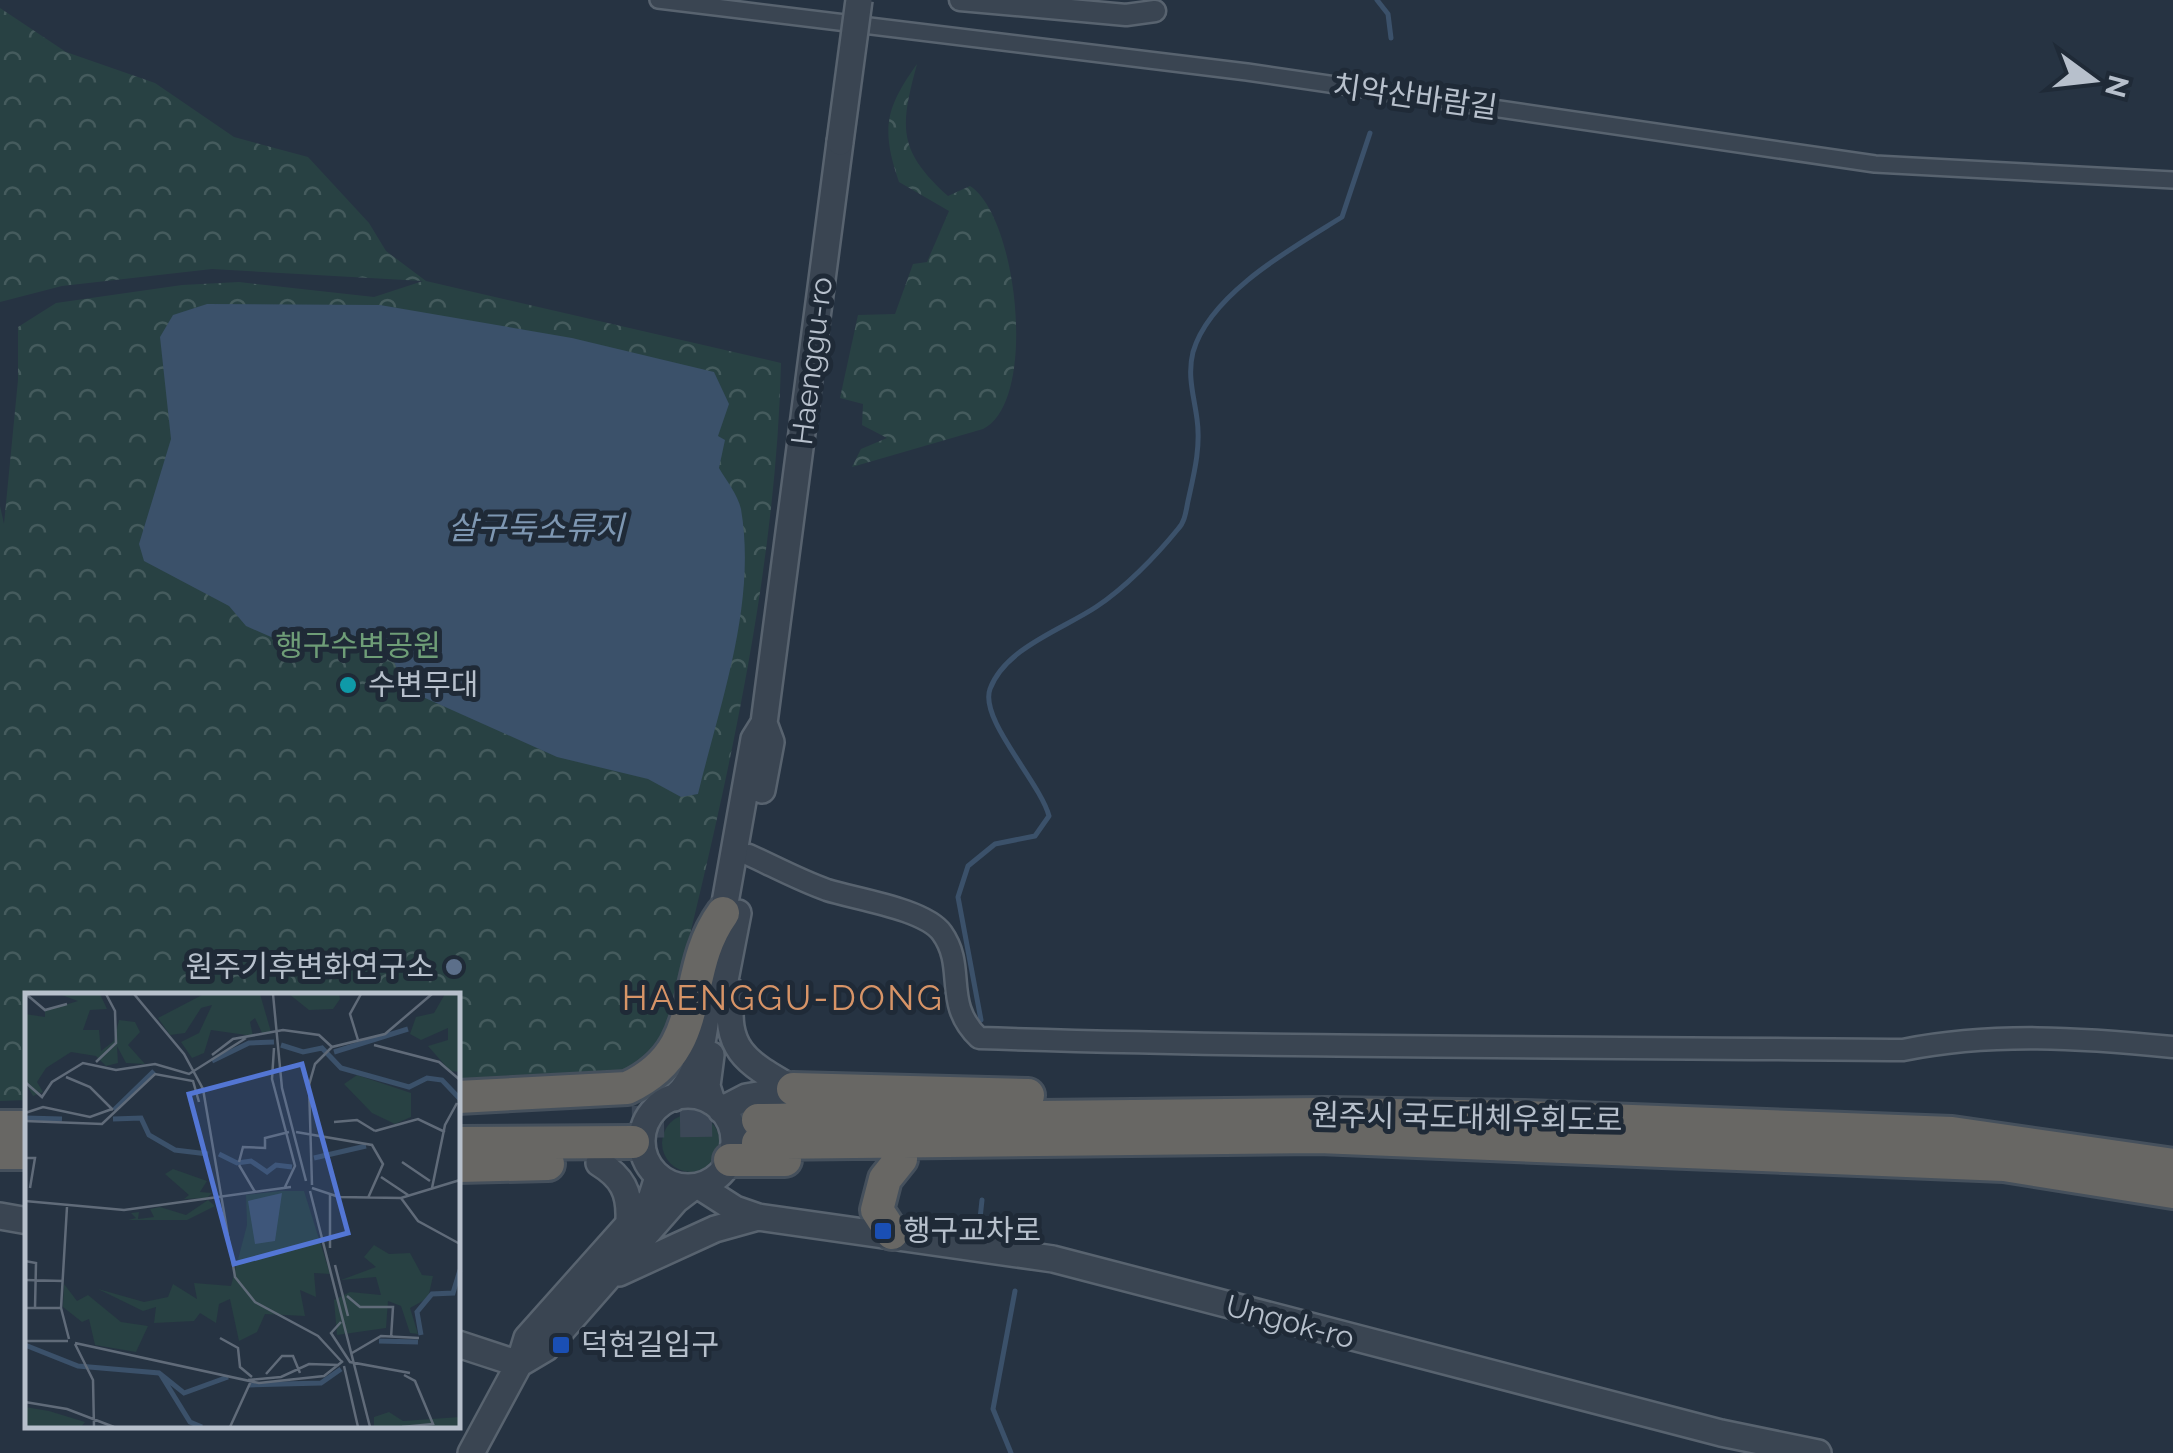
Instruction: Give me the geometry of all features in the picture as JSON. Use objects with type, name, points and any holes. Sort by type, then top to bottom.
[{"type":"highway","points":[[627,1088],[652,1076],[678,1047],[709,932],[730,914]]},
{"type":"highway","points":[[460,1097],[627,1088],[669,1100]]},
{"type":"highway","points":[[793,1090],[1278,1099],[1322,1125]]},
{"type":"highway","points":[[460,1123],[643,1151]]},
{"type":"highway","points":[[711,1177],[901,1159],[1276,1151],[1322,1125]]},
{"type":"highway","points":[[758,1132],[1322,1125],[2004,1165],[2173,1192]]},
{"type":"highway","name":"원주시 국도대체우회도로","points":[[1322,1125],[1952,1133],[2173,1165]]},
{"type":"highway","points":[[0,1128],[25,1127]]},
{"type":"highway","points":[[460,1143],[643,1151]]},
{"type":"highway","points":[[892,1233],[877,1210],[885,1179],[901,1159]]},
{"type":"highway","points":[[460,1166],[599,1164]]},
{"type":"street","name":"치악산바람길","points":[[658,0],[1246,72],[1875,164],[2173,180]]},
{"type":"street","name":"Haenggu-ro","points":[[716,1106],[707,1077],[754,739],[764,723],[859,0]]},
{"type":"street","points":[[960,0],[1126,15],[1155,10]]},
{"type":"street","name":"Haenggu-ro","points":[[669,1100],[686,1088],[695,1070],[730,914],[749,855],[771,742],[764,723]]},
{"type":"street","points":[[749,855],[824,888],[916,916],[941,930],[953,958],[962,1023],[979,1038],[1242,1046],[1400,1043],[1902,1050],[1968,1037],[2092,1039],[2173,1046]]},
{"type":"street","points":[[730,914],[741,937],[728,1028],[755,1067],[793,1090]]},
{"type":"street","points":[[716,1106],[793,1090]]},
{"type":"street","points":[[460,1345],[519,1364],[546,1348],[676,1200],[711,1177],[732,1131],[716,1106],[695,1096],[669,1100],[643,1132],[651,1198],[527,1338],[519,1364],[471,1453]]},
{"type":"street","points":[[599,1164],[643,1151],[724,1184],[758,1217],[706,1232],[607,1279]]},
{"type":"street","points":[[599,1164],[614,1172],[627,1191],[629,1219]]},
{"type":"street","points":[[0,1216],[25,1220]]},
{"type":"street","name":"Ungok-ro","points":[[758,1217],[892,1233],[1053,1260],[1721,1433],[1818,1453]]},
{"type":"green space","name":"행구수변공원","points":[[0,8],[66,52],[155,83],[234,137],[308,157],[369,223],[386,251],[426,281],[781,363],[768,531],[742,701],[706,869],[659,1049],[628,1073],[460,1082],[460,993],[25,993],[25,1100],[0,1101],[0,506],[4,524],[18,380],[18,327],[56,303],[182,285],[239,282],[374,297],[423,281],[212,269],[62,286],[0,302]]},
{"type":"green space","points":[[917,64],[906,121],[911,151],[948,196],[970,186],[986,204],[1000,232],[1015,308],[1016,347],[1011,383],[1000,412],[983,429],[852,467],[861,449],[887,438],[862,425],[863,404],[840,398],[858,315],[895,314],[913,264],[927,262],[949,211],[899,182],[890,148],[892,107]]},
{"type":"green space","points":[[691,1114],[711,1123],[720,1143],[711,1163],[691,1172],[671,1163],[662,1143],[671,1123]]},
{"type":"water","name":"살구둑소류지","points":[[207,304],[380,305],[572,338],[714,372],[729,404],[718,436],[725,440],[719,468],[741,509],[744,581],[734,653],[698,794],[681,797],[648,779],[557,757],[405,689],[391,654],[353,635],[303,651],[246,626],[229,606],[144,561],[139,544],[171,439],[160,337],[173,315]]},
{"type":"waterway","points":[[1377,0],[1388,14],[1391,38]]},
{"type":"waterway","points":[[981,1020],[958,897],[968,866],[995,844],[1035,836],[1049,816],[993,717],[990,689],[1008,662],[1107,599],[1140,571],[1180,526],[1195,471],[1198,429],[1191,369],[1202,330],[1235,291],[1256,274],[1342,217],[1370,133]]},
{"type":"waterway","points":[[979,1228],[982,1200]]},
{"type":"waterway","points":[[1011,1453],[993,1409],[1015,1291]]},
{"type":"tunnel","points":[[632,1122],[758,1120]]},
{"type":"place","name":"수변무대","points":[[348,685]]},
{"type":"place","name":"원주기후변화연구소","points":[[454,967]]},
{"type":"place","name":"행구교차로","points":[[883,1231]]},
{"type":"place","name":"덕현길입구","points":[[561,1345]]},
{"type":"district","name":"HAENGGU-DONG","points":[[783,998]]}]
